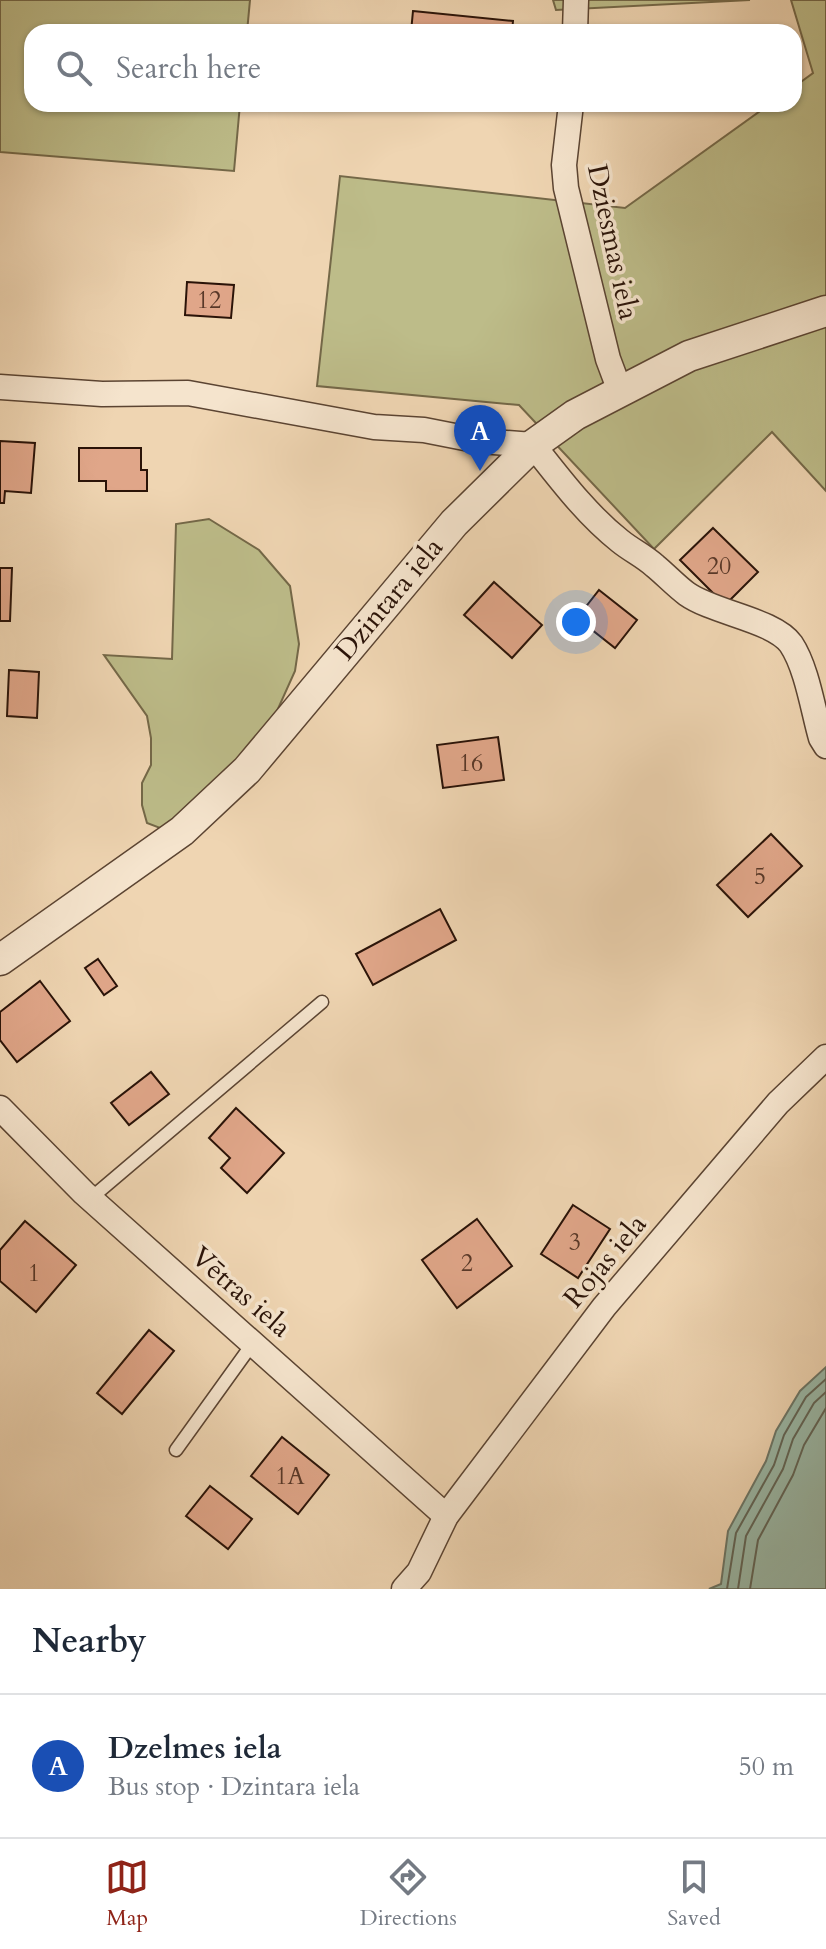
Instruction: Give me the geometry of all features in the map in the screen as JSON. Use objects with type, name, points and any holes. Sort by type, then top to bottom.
[{"type":"street","points":[[575,24],[576,0]]},
{"type":"street","name":"Dziesmas iela","points":[[570,112],[564,165],[566,188],[608,359],[620,391]]},
{"type":"street","name":"Dzintara iela","points":[[2,955],[182,831],[247,770],[454,523],[533,445],[575,415],[689,356],[826,311]]},
{"type":"street","points":[[0,387],[102,394],[188,393],[374,427],[424,430],[480,441],[533,445],[579,503],[620,541],[653,564],[688,595],[720,612],[759,624],[790,642],[799,660],[826,746]]},
{"type":"street","name":"Rojas iela","points":[[404,1589],[419,1572],[446,1516],[604,1307],[778,1103],[826,1057]]},
{"type":"street","name":"Vētras iela","points":[[0,1108],[90,1199],[446,1516]]},
{"type":"lane","points":[[90,1199],[322,1002]]},
{"type":"lane","points":[[176,1450],[253,1343]]},
{"type":"shaded area","points":[[0,0],[250,0],[248,24],[24,24],[24,112],[239,112],[234,171],[0,152]]},
{"type":"shaded area","points":[[553,0],[750,0],[556,10]]},
{"type":"shaded area","points":[[791,0],[826,0],[826,491],[772,432],[654,549],[519,405],[317,386],[340,176],[625,208],[759,112],[802,112],[802,81],[813,73],[802,36],[802,24],[798,24]]},
{"type":"shaded area","points":[[209,519],[259,550],[290,586],[299,644],[295,671],[277,711],[241,756],[160,828],[147,823],[142,805],[142,783],[151,765],[147,716],[104,655],[172,659],[176,524]]},
{"type":"water","points":[[826,1367],[826,1589],[709,1589],[721,1584],[728,1531],[766,1461],[776,1431],[800,1391]]},
{"type":"building","points":[[413,11],[513,21],[513,24],[412,24]]},
{"type":"building","points":[[187,282],[234,285],[231,318],[185,315]]},
{"type":"building","points":[[0,441],[35,443],[31,493],[5,491],[4,503],[0,503]]},
{"type":"building","points":[[79,448],[141,448],[141,470],[147,470],[147,491],[106,491],[106,481],[79,481]]},
{"type":"building","points":[[713,528],[758,572],[725,605],[680,560]]},
{"type":"building","points":[[0,568],[12,568],[10,621],[0,621]]},
{"type":"building","points":[[494,582],[542,625],[512,658],[464,615]]},
{"type":"building","points":[[599,590],[637,620],[615,648],[577,618]]},
{"type":"building","points":[[9,670],[39,672],[37,718],[7,716]]},
{"type":"building","points":[[498,737],[504,780],[443,788],[437,745]]},
{"type":"building","points":[[771,834],[802,866],[748,917],[717,885]]},
{"type":"building","points":[[440,909],[456,940],[373,985],[356,954]]},
{"type":"building","points":[[98,959],[117,986],[104,995],[85,968]]},
{"type":"building","points":[[40,981],[70,1021],[17,1062],[0,1040],[0,1012]]},
{"type":"building","points":[[151,1072],[169,1094],[129,1125],[111,1103]]},
{"type":"building","points":[[236,1108],[284,1153],[247,1193],[221,1168],[230,1158],[209,1138]]},
{"type":"building","points":[[573,1205],[610,1229],[578,1278],[541,1254]]},
{"type":"building","points":[[477,1219],[512,1266],[457,1308],[422,1260]]},
{"type":"building","points":[[25,1221],[76,1265],[36,1312],[0,1281],[0,1250]]},
{"type":"building","points":[[149,1330],[174,1351],[122,1414],[97,1393]]},
{"type":"building","points":[[282,1437],[329,1475],[298,1514],[251,1476]]},
{"type":"building","points":[[210,1486],[252,1519],[228,1549],[186,1516]]},
{"type":"place","name":"Dzelmes iela","points":[[480,471]]}]
